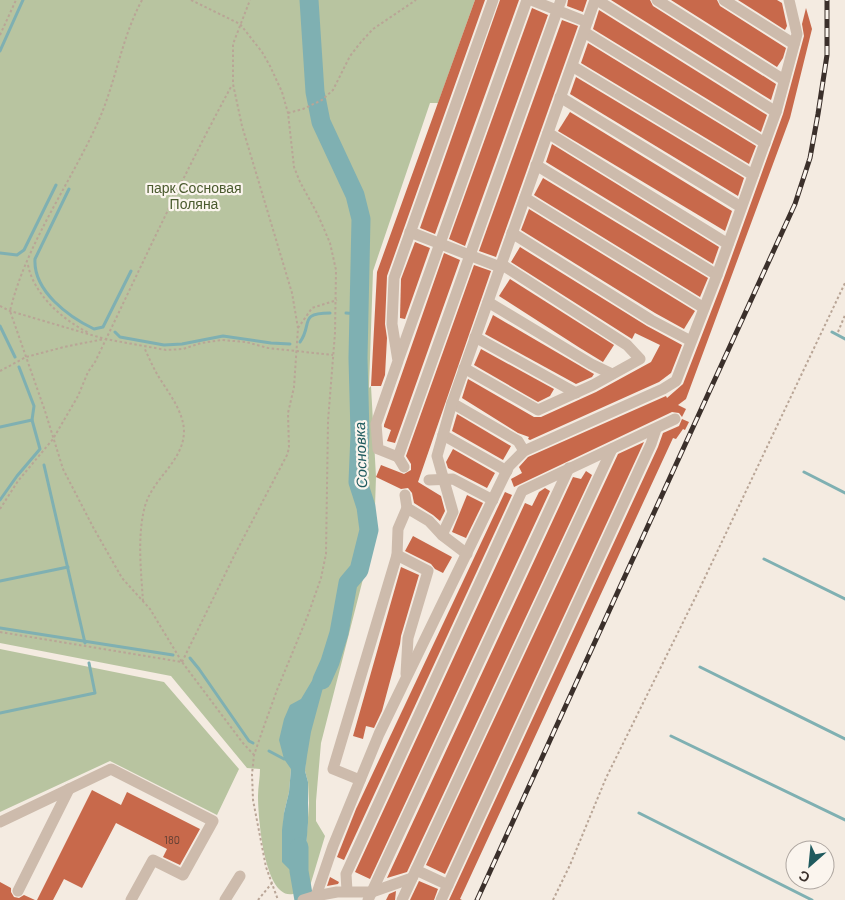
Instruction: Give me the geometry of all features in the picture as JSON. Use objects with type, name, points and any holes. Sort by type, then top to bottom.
[{"type":"lane","points":[[398,361],[392,324],[394,278],[493,0]]},
{"type":"lane","points":[[559,5],[470,255],[401,462],[378,449],[376,424],[529,0],[559,5],[586,27],[765,143]]},
{"type":"lane","points":[[442,535],[453,512],[437,456],[452,403],[596,0],[776,112]]},
{"type":"lane","points":[[657,0],[784,80]]},
{"type":"lane","points":[[724,0],[794,44]]},
{"type":"lane","points":[[310,898],[379,734],[509,466],[524,451],[663,389],[676,381],[776,112],[797,34],[789,0]]},
{"type":"lane","points":[[572,66],[753,175]]},
{"type":"lane","points":[[560,97],[741,207]]},
{"type":"lane","points":[[548,133],[728,244]]},
{"type":"lane","points":[[536,165],[717,275]]},
{"type":"lane","points":[[525,198],[704,308]]},
{"type":"lane","points":[[410,232],[501,265],[627,344],[640,359],[576,393],[538,410],[464,368]]},
{"type":"lane","points":[[512,233],[651,320],[691,341]]},
{"type":"lane","points":[[488,302],[612,374]]},
{"type":"lane","points":[[475,337],[576,393]]},
{"type":"lane","points":[[452,403],[518,440],[524,451]]},
{"type":"lane","points":[[347,891],[346,874],[522,491],[675,419]]},
{"type":"lane","points":[[441,900],[651,444],[656,429]]},
{"type":"lane","points":[[443,435],[507,471]]},
{"type":"lane","points":[[402,900],[612,448]]},
{"type":"lane","points":[[370,896],[569,468]]},
{"type":"lane","points":[[429,480],[454,479],[493,500]]},
{"type":"lane","points":[[360,780],[333,769],[397,555],[398,529],[407,508],[405,495]]},
{"type":"lane","points":[[407,508],[429,521],[442,535],[467,554]]},
{"type":"lane","points":[[397,555],[428,571],[408,638],[406,679]]},
{"type":"lane","points":[[0,823],[111,769],[212,821],[183,875],[153,860],[131,900]]},
{"type":"lane","points":[[18,891],[70,789]]},
{"type":"lane","points":[[310,898],[347,891],[370,896],[414,874],[448,885]]},
{"type":"lane","points":[[225,900],[240,876]]},
{"type":"path","points":[[0,35],[16,0]]},
{"type":"path","points":[[142,0],[127,32],[108,96],[88,144],[39,235],[13,296],[10,311],[63,469],[99,539],[122,578],[150,609],[182,662],[254,756]]},
{"type":"path","points":[[191,0],[240,24],[262,52],[270,66],[282,92],[288,113],[294,167],[330,242],[336,270],[337,300],[326,467],[326,554],[321,578],[308,615],[277,690],[254,756],[252,774],[253,800],[266,867],[278,900]]},
{"type":"path","points":[[182,662],[289,448],[288,413],[294,387],[298,328],[292,293],[242,126],[233,84],[233,44],[250,0]]},
{"type":"path","points":[[288,113],[303,109],[322,100],[333,90],[350,56],[373,29],[416,0]]},
{"type":"path","points":[[0,508],[18,481],[53,439],[78,396],[202,141],[233,84]]},
{"type":"path","points":[[28,263],[30,273],[50,304],[80,329],[94,336]]},
{"type":"path","points":[[553,900],[570,865],[606,778],[698,592],[845,283]]},
{"type":"path","points":[[298,328],[312,308],[337,300]]},
{"type":"path","points":[[0,306],[10,311],[105,339],[166,350],[183,349],[201,343],[222,340],[246,342],[268,348],[333,355]]},
{"type":"path","points":[[838,332],[845,315]]},
{"type":"path","points":[[0,371],[26,358],[64,347],[105,339]]},
{"type":"path","points":[[143,601],[140,558],[145,506],[153,487],[169,468],[180,449],[184,432],[179,412],[156,372],[144,346]]},
{"type":"path","points":[[0,632],[182,662]]},
{"type":"path","points":[[258,900],[272,883]]},
{"type":"green space","name":"парк Сосновая Поляна","points":[[0,0],[475,0],[438,103],[430,103],[373,271],[369,388],[371,386],[376,477],[374,536],[321,743],[316,821],[325,836],[310,886],[302,892],[293,894],[283,892],[275,884],[269,871],[261,837],[258,796],[260,769],[247,768],[171,676],[0,643]],"holes":[[[306,756],[305,771],[308,782],[309,803],[305,861],[282,861],[284,813],[289,792],[291,769]]]},
{"type":"green space","points":[[0,649],[164,682],[239,769],[217,815],[110,761],[0,812]]},
{"type":"water","points":[[331,658],[311,732],[305,771],[308,782],[308,823],[305,861],[299,871],[291,871],[282,862],[282,830],[291,769],[284,759],[279,740],[284,719],[290,705],[301,699],[319,669]]},
{"type":"building","points":[[475,0],[485,0],[387,276],[385,375],[381,386],[371,386],[377,272]]},
{"type":"building","points":[[500,0],[519,0],[435,234],[420,228]]},
{"type":"building","points":[[568,0],[587,0],[583,12],[567,6]]},
{"type":"building","points":[[611,0],[650,0],[653,6],[776,84],[771,100]]},
{"type":"building","points":[[671,0],[717,0],[720,6],[786,48],[783,58],[777,67]]},
{"type":"building","points":[[738,0],[777,0],[782,3],[787,26],[785,30]]},
{"type":"building","points":[[532,8],[548,15],[465,246],[449,239]]},
{"type":"building","points":[[806,8],[812,29],[790,118],[686,399],[678,405],[686,409],[682,417],[679,413],[672,412],[514,487],[511,479],[522,473],[519,467],[528,457],[666,396],[667,398],[683,384],[724,278],[783,114],[804,36],[802,24]]},
{"type":"building","points":[[599,10],[767,115],[761,132],[593,29]]},
{"type":"building","points":[[562,20],[578,26],[496,257],[479,251]]},
{"type":"building","points":[[588,43],[756,146],[749,164],[581,63]]},
{"type":"building","points":[[576,77],[744,178],[738,196],[570,94]]},
{"type":"building","points":[[570,112],[732,211],[725,231],[558,131]]},
{"type":"building","points":[[552,144],[719,247],[713,264],[546,162]]},
{"type":"building","points":[[543,178],[708,278],[700,297],[534,195]]},
{"type":"building","points":[[529,209],[695,311],[684,329],[521,230]]},
{"type":"building","points":[[415,242],[430,248],[405,319],[400,318],[401,279]]},
{"type":"building","points":[[520,247],[647,326],[682,345],[671,373],[659,382],[530,440],[528,439],[529,437],[518,433],[462,398],[468,379],[534,417],[541,417],[596,392],[651,362],[660,345],[635,333],[632,339],[511,262]]},
{"type":"building","points":[[444,253],[460,260],[395,443],[387,441],[391,430],[384,427],[384,425]]},
{"type":"building","points":[[474,265],[491,271],[418,482],[441,496],[445,511],[440,521],[414,503],[412,493],[408,488],[401,489],[376,477],[381,465],[404,474],[411,470],[411,464],[406,456]]},
{"type":"building","points":[[510,279],[614,345],[603,362],[499,296]]},
{"type":"building","points":[[493,315],[594,374],[592,377],[576,384],[485,334]]},
{"type":"building","points":[[481,349],[554,389],[550,396],[538,402],[474,365]]},
{"type":"building","points":[[457,414],[511,446],[503,460],[452,431]]},
{"type":"building","points":[[682,419],[689,422],[685,430],[683,429],[676,439],[673,438],[460,899],[462,900],[449,900],[663,433],[679,426]]},
{"type":"building","points":[[644,442],[445,874],[426,865],[618,454]]},
{"type":"building","points":[[453,449],[495,473],[487,488],[448,468],[446,462]]},
{"type":"building","points":[[586,471],[592,475],[407,872],[387,878],[573,477],[581,479]]},
{"type":"building","points":[[545,488],[550,491],[370,879],[355,872],[525,503],[532,506],[539,492]]},
{"type":"building","points":[[505,492],[512,495],[344,860],[337,857],[356,809]]},
{"type":"building","points":[[467,495],[483,503],[466,538],[452,532]]},
{"type":"building","points":[[413,536],[452,557],[443,573],[435,569],[431,564],[405,551]]},
{"type":"building","points":[[401,567],[419,575],[382,711],[374,728],[366,726],[363,739],[353,736]]},
{"type":"building","points":[[92,790],[121,805],[127,792],[200,829],[180,865],[163,857],[167,849],[116,823],[82,888],[64,879],[53,900],[37,900]]},
{"type":"building","points":[[330,877],[339,882],[338,884],[327,886]]},
{"type":"building","points":[[419,881],[438,889],[434,900],[410,900]]},
{"type":"building","points":[[0,882],[11,888],[14,897],[19,898],[24,895],[35,900],[0,900]]},
{"type":"building","points":[[396,891],[395,900],[386,900],[389,894]]},
{"type":"waterway","points":[[0,51],[23,0]]},
{"type":"waterway","name":"Сосновка","points":[[309,0],[315,92],[321,122],[355,195],[361,219],[358,482],[366,507],[369,530],[359,570],[348,583],[339,633],[322,680]]},
{"type":"waterway","points":[[0,253],[17,255],[24,250],[56,185]]},
{"type":"waterway","points":[[69,189],[35,259],[36,271],[46,292],[54,302],[74,318],[94,329],[103,327],[131,271]]},
{"type":"waterway","points":[[300,342],[310,317],[330,313]]},
{"type":"waterway","points":[[346,313],[359,314]]},
{"type":"waterway","points":[[0,326],[15,357]]},
{"type":"waterway","points":[[115,332],[120,337],[164,345],[182,344],[223,336],[290,344]]},
{"type":"waterway","points":[[832,332],[845,339]]},
{"type":"waterway","points":[[0,500],[40,449],[32,420],[34,406],[19,367]]},
{"type":"waterway","points":[[0,427],[32,420]]},
{"type":"waterway","points":[[44,465],[85,643]]},
{"type":"waterway","points":[[804,472],[845,493]]},
{"type":"waterway","points":[[764,559],[845,599]]},
{"type":"waterway","points":[[0,581],[68,567]]},
{"type":"waterway","points":[[0,628],[173,655]]},
{"type":"waterway","points":[[190,658],[249,741],[253,743]]},
{"type":"waterway","points":[[0,713],[95,693],[89,663]]},
{"type":"waterway","points":[[700,667],[845,739]]},
{"type":"waterway","points":[[671,736],[845,820]]},
{"type":"waterway","points":[[269,751],[284,759]]},
{"type":"waterway","points":[[639,813],[812,900]]},
{"type":"waterway","name":"Сосновка","points":[[299,847],[299,871],[304,900]]},
{"type":"railway","points":[[477,900],[795,204],[810,158],[818,114],[827,55],[827,0]]}]
